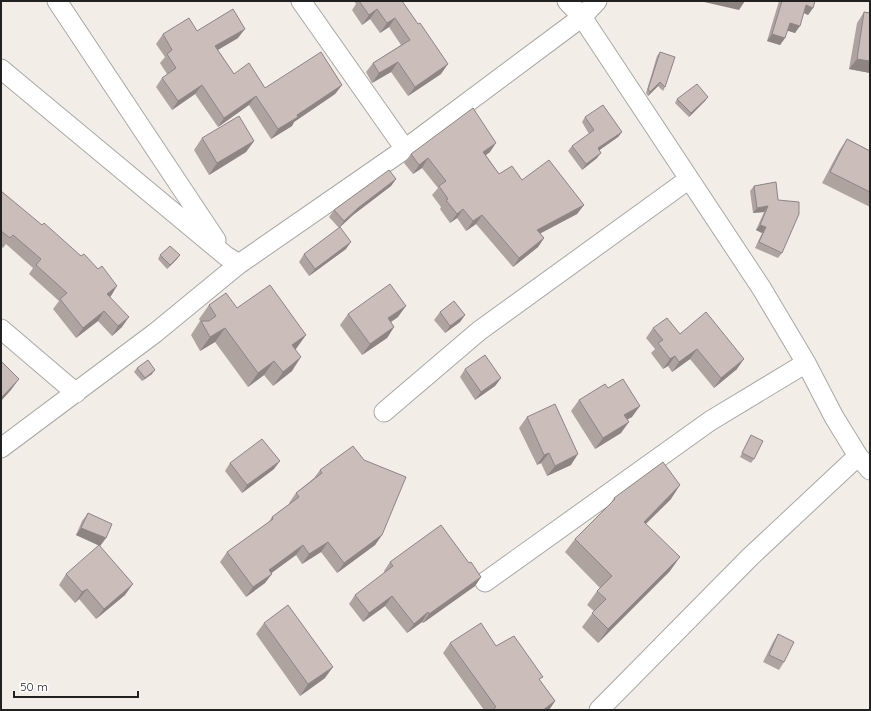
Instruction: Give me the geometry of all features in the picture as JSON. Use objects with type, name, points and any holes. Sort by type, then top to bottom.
[{"type":"street","points":[[58,1],[233,260]]},
{"type":"street","points":[[301,1],[405,149]]},
{"type":"street","points":[[567,1],[582,17],[762,289],[806,362],[834,417],[858,456],[870,470]]},
{"type":"street","points":[[1,448],[155,333],[233,260],[405,149],[582,17],[597,1]]},
{"type":"street","points":[[1,69],[233,260]]},
{"type":"street","points":[[384,412],[479,331],[689,179]]},
{"type":"street","points":[[1,329],[76,393]]},
{"type":"street","points":[[485,582],[710,421],[806,362]]},
{"type":"street","points":[[599,710],[750,557],[858,456]]},
{"type":"building","points":[[359,1],[402,1],[418,24],[420,23],[448,64],[415,87],[398,62],[379,73],[373,63],[410,40],[395,18],[387,23],[377,9],[369,15]]},
{"type":"building","points":[[782,1],[815,1],[813,8],[806,5],[800,26],[790,23],[785,38],[772,34]]},
{"type":"building","points":[[233,9],[245,29],[215,46],[234,74],[249,63],[265,88],[321,52],[342,85],[297,115],[298,117],[278,129],[256,96],[224,118],[202,85],[178,101],[162,78],[176,68],[167,54],[172,50],[163,34],[189,18],[197,31]]},
{"type":"building","points":[[864,12],[870,13],[870,61],[857,59]]},
{"type":"building","points":[[660,52],[675,57],[665,87],[660,82],[650,92],[648,89]]},
{"type":"building","points":[[697,84],[708,97],[691,113],[677,99]]},
{"type":"building","points":[[603,105],[622,132],[598,148],[601,153],[586,164],[572,146],[594,130],[585,117]]},
{"type":"building","points":[[473,108],[496,143],[483,152],[499,174],[512,166],[522,180],[549,160],[584,205],[537,230],[544,238],[519,258],[482,215],[473,221],[463,209],[457,214],[446,200],[448,199],[439,186],[446,181],[428,158],[419,165],[411,154]]},
{"type":"building","points":[[239,116],[254,141],[217,163],[202,138]]},
{"type":"building","points":[[847,139],[870,151],[870,192],[830,172]]},
{"type":"building","points":[[389,170],[396,179],[358,208],[344,221],[334,210]]},
{"type":"building","points":[[776,182],[778,200],[799,202],[799,214],[782,253],[759,242],[766,227],[760,225],[768,206],[757,208],[754,186]]},
{"type":"building","points":[[1,191],[42,225],[44,223],[81,256],[84,254],[98,269],[102,266],[117,286],[107,294],[129,317],[118,326],[104,311],[83,328],[60,299],[67,293],[36,265],[41,259],[13,235],[10,238],[1,231]]},
{"type":"building","points":[[340,227],[351,242],[315,269],[304,254]]},
{"type":"building","points":[[170,246],[180,255],[170,265],[160,255]]},
{"type":"building","points":[[390,284],[406,306],[388,318],[394,327],[370,344],[348,314]]},
{"type":"building","points":[[270,285],[306,335],[292,345],[301,357],[283,372],[274,361],[258,373],[225,328],[210,337],[201,321],[209,321],[216,316],[209,305],[226,293],[237,308]]},
{"type":"building","points":[[454,301],[465,315],[450,326],[440,312]]},
{"type":"building","points":[[706,312],[744,359],[721,378],[697,349],[679,362],[675,356],[670,359],[658,343],[663,340],[653,328],[667,318],[680,334]]},
{"type":"building","points":[[485,355],[501,378],[481,392],[465,369]]},
{"type":"building","points":[[148,360],[155,370],[145,378],[137,368]]},
{"type":"building","points":[[1,361],[19,379],[1,398]]},
{"type":"building","points":[[623,379],[640,406],[624,415],[629,422],[603,438],[579,400],[605,384],[608,388]]},
{"type":"building","points":[[555,404],[578,454],[555,466],[549,453],[544,455],[527,417]]},
{"type":"building","points":[[751,435],[763,441],[754,459],[742,453]]},
{"type":"building","points":[[262,439],[280,461],[247,485],[230,463]]},
{"type":"building","points":[[353,446],[364,460],[406,477],[382,535],[344,563],[328,542],[309,554],[303,545],[269,570],[272,574],[253,587],[227,552],[273,519],[272,517],[299,497],[296,493],[322,473],[320,470]]},
{"type":"building","points":[[663,462],[680,485],[644,522],[680,557],[608,629],[592,613],[606,599],[597,591],[612,576],[575,539],[615,499],[614,498]]},
{"type":"building","points":[[88,513],[112,524],[106,538],[81,528]]},
{"type":"building","points":[[441,525],[469,563],[471,562],[481,577],[429,614],[428,612],[414,624],[392,596],[369,613],[355,595],[393,566],[390,562]]},
{"type":"building","points":[[99,545],[133,584],[104,609],[87,589],[82,592],[66,574]]},
{"type":"building","points":[[288,605],[333,667],[308,684],[264,623]]},
{"type":"building","points":[[481,623],[496,646],[514,636],[543,677],[539,679],[555,701],[543,710],[492,710],[496,707],[450,643]]},
{"type":"building","points":[[778,634],[794,642],[784,662],[769,655]]}]
